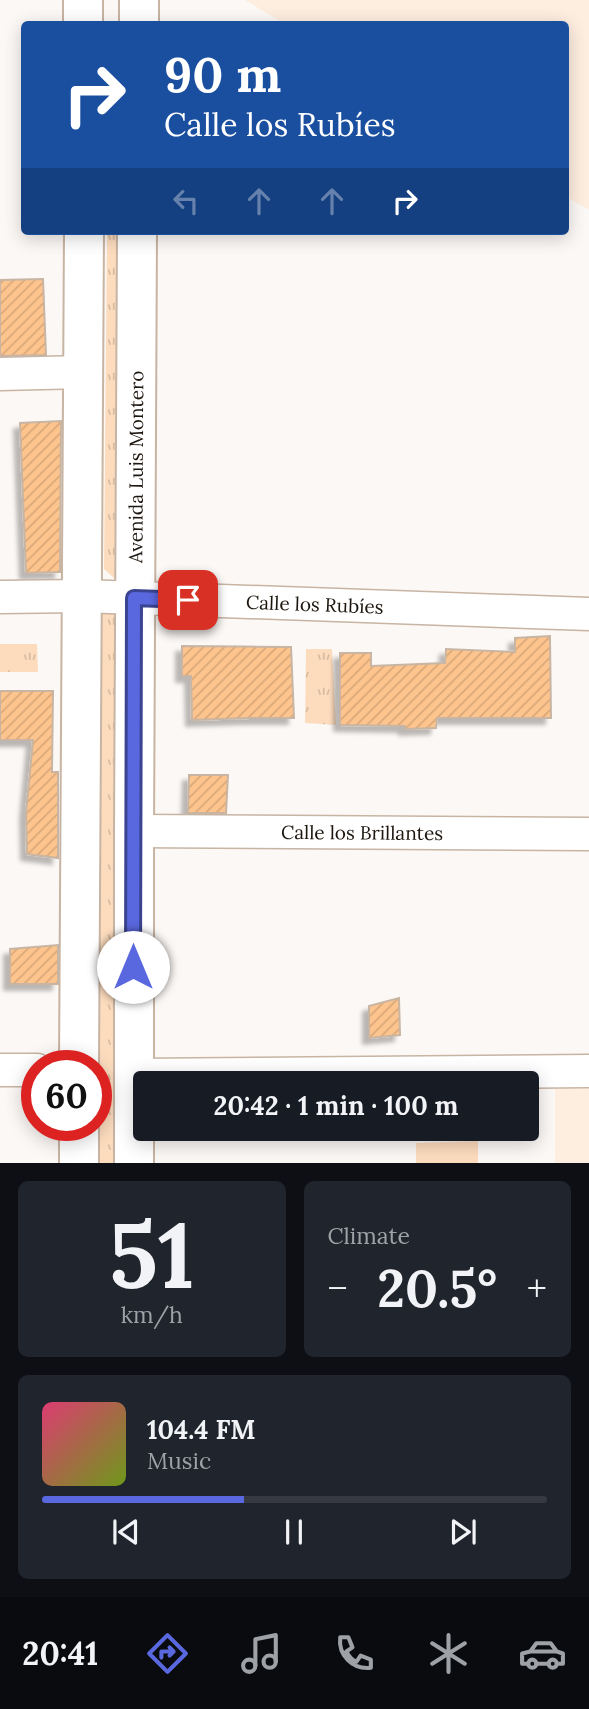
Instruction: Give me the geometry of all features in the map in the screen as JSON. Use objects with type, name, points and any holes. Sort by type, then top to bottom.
[{"type":"main road","points":[[83,0],[83,21]]},
{"type":"main road","points":[[138,21],[139,0]]},
{"type":"main road","points":[[79,1050],[84,235]]},
{"type":"main road","name":"Avenida Luis Montero","points":[[133,1071],[137,235]]},
{"type":"main road","points":[[79,1141],[79,1163]]},
{"type":"main road","name":"Avenida Luis Montero","points":[[134,1141],[134,1163]]},
{"type":"street","points":[[0,374],[84,372]]},
{"type":"street","name":"Calle los Rubíes","points":[[0,597],[82,596],[589,614]]},
{"type":"street","name":"Calle los Brillantes","points":[[134,831],[589,834]]},
{"type":"street","points":[[0,1070],[21,1070]]},
{"type":"street","points":[[539,1071],[589,1071]]},
{"type":"shaded area","points":[[245,0],[589,0],[589,210],[569,198],[569,21],[280,21]]},
{"type":"shaded area","points":[[555,1089],[589,1089],[589,1163],[555,1163]]},
{"type":"green space","points":[[107,235],[128,235],[126,568],[114,578],[104,569]]},
{"type":"green space","points":[[101,611],[121,613],[120,1163],[93,1163],[95,1141],[112,1141],[112,1050],[95,1050]]},
{"type":"green space","points":[[0,644],[37,644],[38,672],[0,672]]},
{"type":"green space","points":[[306,649],[332,649],[336,725],[305,723]]},
{"type":"green space","points":[[478,1141],[478,1163],[416,1163],[416,1143]]},
{"type":"building","points":[[43,279],[46,355],[0,356],[0,280]]},
{"type":"building","points":[[61,421],[60,572],[26,573],[20,423]]},
{"type":"building","points":[[550,636],[551,718],[437,718],[436,728],[340,725],[340,653],[371,653],[371,666],[445,663],[446,649],[515,652],[515,638]]},
{"type":"building","points":[[182,646],[291,647],[294,718],[192,720],[191,676],[182,676]]},
{"type":"building","points":[[0,691],[53,691],[52,772],[58,772],[58,858],[27,854],[26,813],[33,740],[0,740]]},
{"type":"building","points":[[189,775],[228,775],[226,813],[188,813]]},
{"type":"building","points":[[58,945],[58,984],[10,984],[10,949]]},
{"type":"building","points":[[399,998],[400,1035],[369,1038],[369,1006]]},
{"type":"route","points":[[133,967],[134,598],[188,600]]}]
